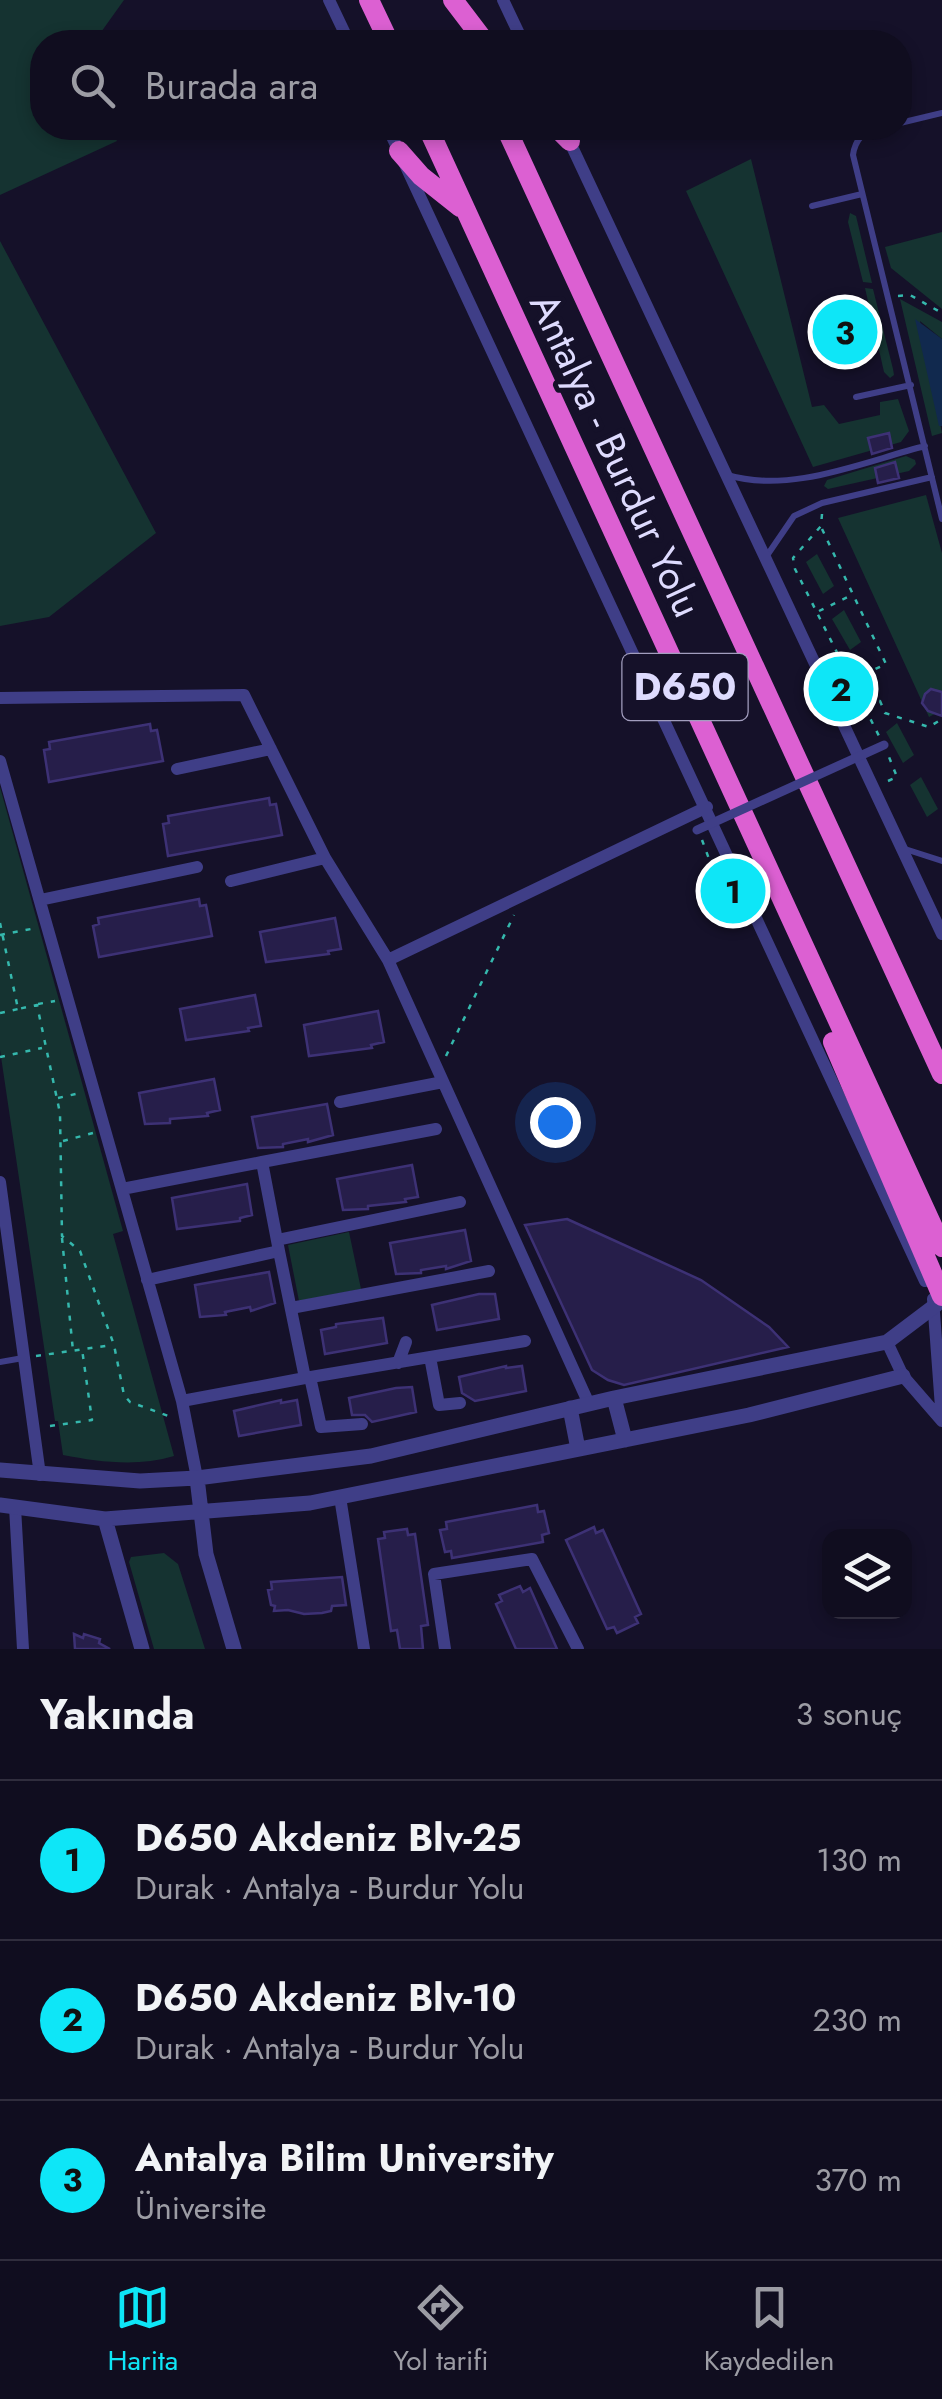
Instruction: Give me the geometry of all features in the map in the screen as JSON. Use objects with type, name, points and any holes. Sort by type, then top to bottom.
[{"type":"highway","points":[[369,0],[383,30]]},
{"type":"highway","points":[[450,0],[463,30]]},
{"type":"highway","points":[[450,0],[475,30]]},
{"type":"highway","name":"Antalya - Burdur Yolu","points":[[433,140],[942,1247]]},
{"type":"highway","name":"Antalya - Burdur Yolu","points":[[512,140],[942,1074]]},
{"type":"highway","points":[[399,152],[467,214]]},
{"type":"highway","points":[[765,862],[785,931],[939,1301]]},
{"type":"highway","points":[[915,1015],[942,1048]]},
{"type":"street","points":[[329,0],[343,30]]},
{"type":"street","points":[[504,0],[518,30]]},
{"type":"street","points":[[394,140],[939,1301],[942,1421]]},
{"type":"street","points":[[568,140],[942,934]]},
{"type":"street","points":[[0,698],[244,695],[325,858],[388,960],[590,1404]]},
{"type":"street","points":[[698,830],[884,745]]},
{"type":"street","points":[[177,770],[271,748]]},
{"type":"street","points":[[0,761],[182,1400],[206,1554],[234,1649]]},
{"type":"street","points":[[388,960],[707,807]]},
{"type":"street","points":[[231,881],[325,858]]},
{"type":"street","points":[[40,900],[197,867]]},
{"type":"street","points":[[340,1102],[441,1077]]},
{"type":"street","points":[[122,1189],[436,1129]]},
{"type":"street","points":[[262,1162],[291,1308],[322,1427],[362,1424]]},
{"type":"street","points":[[0,1182],[40,1475]]},
{"type":"street","points":[[147,1280],[460,1202]]},
{"type":"street","points":[[291,1308],[489,1271]]},
{"type":"street","points":[[0,1470],[140,1481],[197,1478],[372,1456],[614,1398],[886,1342],[939,1301]]},
{"type":"street","points":[[398,1363],[406,1342]]},
{"type":"street","points":[[182,1400],[525,1342]]},
{"type":"street","points":[[886,1342],[904,1376],[942,1421]]},
{"type":"street","points":[[430,1357],[439,1405],[460,1403]]},
{"type":"street","points":[[23,1649],[8,1506],[105,1519],[310,1503],[748,1415],[904,1376]]},
{"type":"street","points":[[614,1398],[624,1440]]},
{"type":"street","points":[[570,1408],[578,1449]]},
{"type":"street","points":[[340,1497],[364,1649]]},
{"type":"street","points":[[105,1519],[142,1649]]},
{"type":"street","points":[[446,1649],[434,1574],[532,1559],[578,1649]]},
{"type":"lane","points":[[912,119],[942,112]]},
{"type":"lane","points":[[858,140],[853,155],[942,519]]},
{"type":"lane","points":[[812,206],[862,194]]},
{"type":"lane","points":[[856,397],[911,385]]},
{"type":"lane","points":[[726,474],[749,482],[794,481],[925,446]]},
{"type":"lane","points":[[765,558],[794,516],[822,503],[932,477]]},
{"type":"lane","points":[[902,848],[942,861]]},
{"type":"lane","points":[[0,1362],[24,1358]]},
{"type":"path","points":[[888,298],[910,294],[942,312]]},
{"type":"path","points":[[822,503],[821,526],[886,664],[850,680]]},
{"type":"path","points":[[821,526],[793,558],[795,569],[897,777]]},
{"type":"path","points":[[817,612],[853,594]]},
{"type":"path","points":[[864,708],[880,701],[885,713],[929,727],[942,720]]},
{"type":"path","points":[[698,830],[712,867]]},
{"type":"path","points":[[441,1077],[523,895]]},
{"type":"path","points":[[0,923],[18,1009]]},
{"type":"path","points":[[1,935],[47,926]]},
{"type":"path","points":[[0,1013],[68,998]]},
{"type":"path","points":[[37,1005],[57,1098],[62,1236],[73,1350]]},
{"type":"path","points":[[0,1057],[46,1047]]},
{"type":"path","points":[[57,1098],[94,1090]]},
{"type":"path","points":[[61,1142],[105,1129]]},
{"type":"path","points":[[62,1236],[80,1250],[114,1345],[119,1380],[130,1402],[187,1423]]},
{"type":"path","points":[[24,1358],[114,1345]]},
{"type":"path","points":[[33,1429],[92,1420],[82,1349]]},
{"type":"green space","points":[[0,0],[124,0],[103,30],[30,30],[30,140],[117,141],[0,195]]},
{"type":"green space","points":[[751,159],[812,407],[824,405],[839,424],[880,415],[880,402],[898,399],[909,431],[901,442],[813,467],[686,191]]},
{"type":"green space","points":[[850,213],[856,216],[872,283],[863,282],[848,222]]},
{"type":"green space","points":[[942,232],[942,309],[891,268],[885,247]]},
{"type":"green space","points":[[0,241],[156,533],[49,617],[0,626]]},
{"type":"green space","points":[[865,288],[873,289],[893,369],[890,378],[884,372]]},
{"type":"green space","points":[[900,299],[942,322],[942,339],[920,321],[942,433],[932,436]]},
{"type":"green space","points":[[906,456],[916,464],[909,471],[828,489],[824,486],[827,480]]},
{"type":"green space","points":[[926,495],[942,553],[942,710],[929,717],[838,518]]},
{"type":"green space","points":[[817,554],[834,586],[823,594],[806,562]]},
{"type":"green space","points":[[844,610],[861,642],[850,650],[832,619]]},
{"type":"green space","points":[[897,723],[914,755],[903,763],[886,732]]},
{"type":"green space","points":[[921,777],[938,809],[927,817],[910,785]]},
{"type":"green space","points":[[0,787],[123,1231],[113,1234],[174,1456],[118,1462],[63,1455],[0,1050]]},
{"type":"green space","points":[[349,1232],[361,1289],[299,1301],[288,1245]]},
{"type":"green space","points":[[164,1553],[178,1564],[205,1649],[154,1649],[129,1562],[131,1557]]},
{"type":"water","points":[[915,319],[942,339],[942,426],[939,426]]},
{"type":"building","points":[[889,433],[892,448],[872,454],[868,438]]},
{"type":"building","points":[[895,462],[899,478],[878,483],[875,468]]},
{"type":"building","points":[[931,689],[942,692],[942,716],[928,711],[922,703]]},
{"type":"building","points":[[150,724],[151,731],[157,730],[163,761],[49,782],[44,750],[50,749],[49,742]]},
{"type":"building","points":[[269,798],[270,805],[276,804],[282,835],[168,856],[163,824],[169,823],[168,816]]},
{"type":"building","points":[[199,899],[200,906],[206,905],[212,936],[99,957],[93,926],[99,924],[98,918]]},
{"type":"building","points":[[335,918],[341,949],[266,962],[260,932]]},
{"type":"building","points":[[255,995],[261,1026],[186,1040],[180,1009]]},
{"type":"building","points":[[378,1011],[384,1042],[371,1045],[372,1048],[309,1056],[304,1025]]},
{"type":"building","points":[[214,1079],[220,1110],[207,1113],[208,1116],[145,1124],[139,1093]]},
{"type":"building","points":[[327,1104],[333,1135],[283,1147],[258,1148],[252,1117]]},
{"type":"building","points":[[412,1165],[418,1197],[368,1209],[343,1210],[337,1179]]},
{"type":"building","points":[[247,1184],[252,1215],[240,1221],[177,1229],[172,1198]]},
{"type":"building","points":[[567,1219],[701,1280],[769,1327],[788,1347],[624,1385],[608,1380],[592,1370],[525,1225]]},
{"type":"building","points":[[465,1230],[471,1261],[446,1269],[396,1274],[390,1243]]},
{"type":"building","points":[[269,1272],[275,1303],[251,1311],[250,1307],[225,1312],[226,1315],[200,1317],[195,1285]]},
{"type":"building","points":[[495,1294],[499,1319],[437,1330],[432,1305]]},
{"type":"building","points":[[383,1318],[387,1343],[325,1354],[321,1330],[336,1324]]},
{"type":"building","points":[[522,1366],[526,1391],[475,1401],[462,1393],[459,1377]]},
{"type":"building","points":[[412,1387],[416,1412],[372,1422],[365,1415],[352,1415],[349,1398]]},
{"type":"building","points":[[297,1400],[301,1425],[239,1436],[234,1411]]},
{"type":"building","points":[[537,1505],[538,1512],[544,1511],[549,1533],[542,1535],[543,1542],[452,1558],[451,1551],[445,1552],[440,1530],[447,1529],[446,1522]]},
{"type":"building","points":[[594,1527],[596,1533],[603,1530],[641,1614],[635,1617],[638,1623],[617,1633],[614,1627],[607,1629],[566,1540]]},
{"type":"building","points":[[407,1529],[408,1535],[415,1534],[428,1625],[421,1626],[423,1649],[400,1649],[397,1630],[391,1631],[378,1539],[385,1538],[384,1532]]},
{"type":"building","points":[[342,1577],[346,1605],[332,1606],[331,1611],[274,1611],[275,1606],[271,1605],[271,1582]]},
{"type":"building","points":[[520,1586],[523,1592],[530,1588],[557,1649],[516,1649],[496,1604],[502,1601],[499,1595]]},
{"type":"building","points":[[74,1634],[100,1639],[99,1643],[110,1649],[75,1649]]},
{"type":"place","name":"Antalya Bilim University","points":[[845,332]]},
{"type":"place","name":"D650 Akdeniz Blv-10","points":[[841,689]]},
{"type":"place","name":"D650 Akdeniz Blv-25","points":[[733,891]]}]
